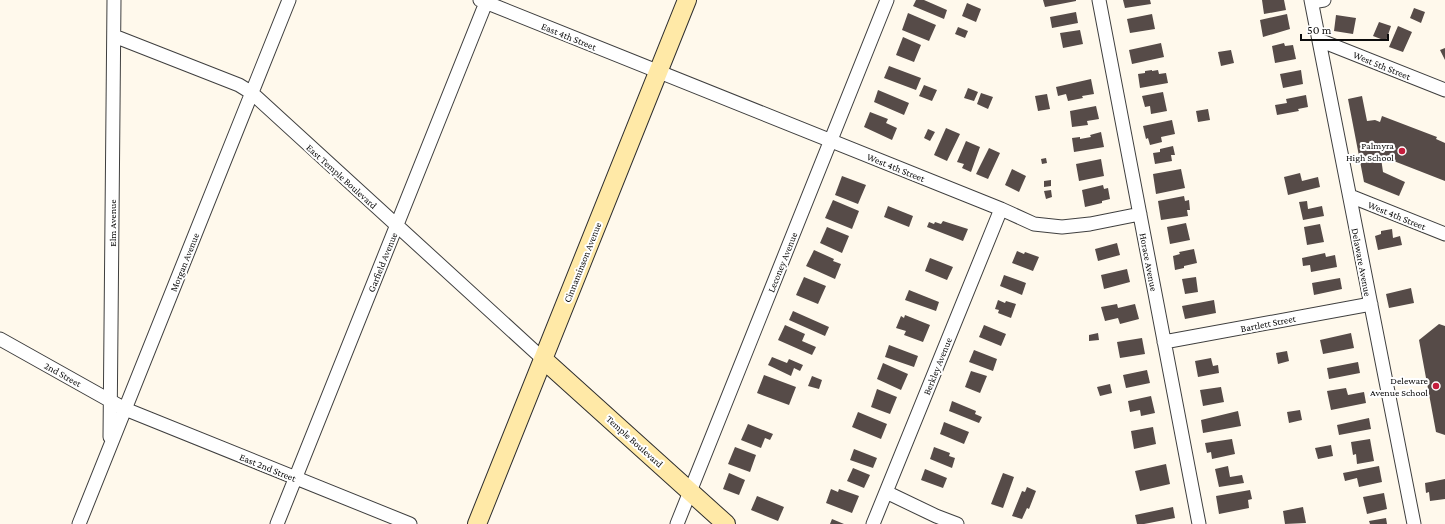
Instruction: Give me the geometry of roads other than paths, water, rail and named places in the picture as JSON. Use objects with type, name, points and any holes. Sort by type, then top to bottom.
[{"type":"street","name":"Elm Avenue","points":[[110,447],[114,0]]},
{"type":"street","name":"Morgan Avenue","points":[[79,524],[289,0]]},
{"type":"street","name":"Cinnaminson Avenue","points":[[477,524],[687,0]]},
{"type":"street","name":"Leconey Avenue","points":[[677,524],[887,0]]},
{"type":"street","name":"Horace Avenue","points":[[1099,0],[1199,524]]},
{"type":"street","name":"East 4th Street","points":[[484,1],[658,72]]},
{"type":"street","name":"Garfield Avenue","points":[[277,524],[397,226],[484,1]]},
{"type":"street","name":"Delaware Avenue","points":[[1315,1],[1319,40],[1414,524]]},
{"type":"street","name":"East Temple Boulevard","points":[[114,36],[239,85],[252,93],[543,359]]},
{"type":"street","name":"West 5th Street","points":[[1319,40],[1445,90]]},
{"type":"street","name":"West 4th Street","points":[[658,72],[1001,209],[1034,224],[1062,227],[1090,224],[1140,214]]},
{"type":"street","name":"West 4th Street","points":[[1350,196],[1445,234]]},
{"type":"street","name":"Berkley Avenue","points":[[873,524],[1001,209]]},
{"type":"street","name":"Bartlett Street","points":[[1164,342],[1371,304]]},
{"type":"street","name":"2nd Street","points":[[0,339],[125,409]]},
{"type":"street","name":"Temple Boulevard","points":[[543,359],[726,524]]},
{"type":"street","name":"East 2nd Street","points":[[125,409],[410,524]]},
{"type":"street","points":[[886,492],[956,524]]},
{"type":"place","name":"Palmyra High School","points":[[1402,151]]},
{"type":"place","name":"Deleware Avenue School","points":[[1436,386]]}]
